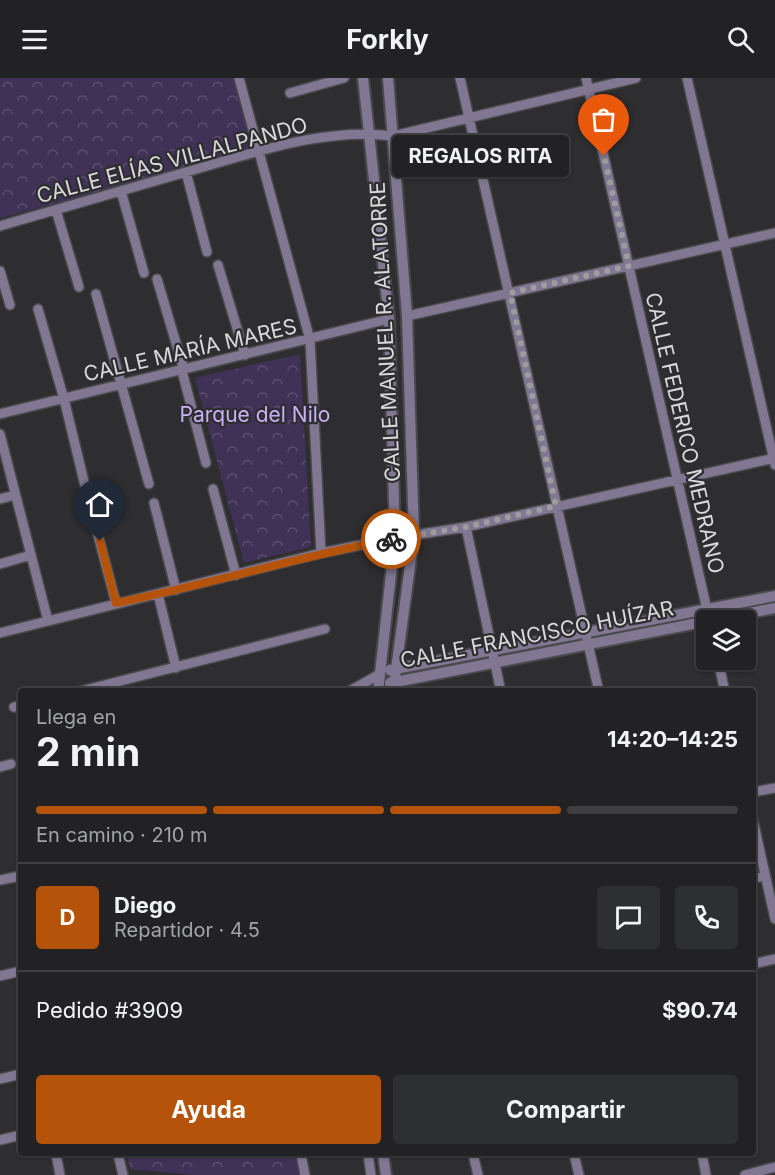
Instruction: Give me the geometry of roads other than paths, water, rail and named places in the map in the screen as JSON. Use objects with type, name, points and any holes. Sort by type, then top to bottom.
[{"type":"street","points":[[239,78],[310,340],[321,553]]},
{"type":"street","points":[[290,93],[344,78]]},
{"type":"street","name":"CALLE MANUEL R. ALATORRE","points":[[363,78],[389,320],[395,538],[376,688]]},
{"type":"street","name":"CALLE MANUEL R. ALATORRE","points":[[388,78],[407,316],[414,536],[394,686]]},
{"type":"street","points":[[460,78],[598,688]]},
{"type":"street","name":"CALLE FEDERICO MEDRANO","points":[[586,78],[706,610]]},
{"type":"street","name":"CALLE ELÍAS VILLALPANDO","points":[[0,226],[260,151],[308,140],[369,133],[393,136],[636,78]]},
{"type":"street","points":[[0,633],[321,553],[466,527],[676,479],[774,460],[687,78]]},
{"type":"street","points":[[186,172],[207,252]]},
{"type":"street","points":[[120,191],[144,273]]},
{"type":"street","points":[[56,210],[79,286]]},
{"type":"street","points":[[407,316],[775,233]]},
{"type":"street","points":[[218,265],[245,355]]},
{"type":"street","points":[[0,271],[10,305]]},
{"type":"street","points":[[157,279],[206,463]]},
{"type":"street","points":[[96,294],[149,484]]},
{"type":"street","points":[[38,309],[64,399],[88,498]]},
{"type":"street","name":"CALLE MARÍA MARES","points":[[0,414],[389,320]]},
{"type":"street","points":[[0,434],[48,621]]},
{"type":"street","points":[[213,489],[236,575]]},
{"type":"street","points":[[0,499],[15,495]]},
{"type":"street","points":[[154,503],[176,590]]},
{"type":"street","points":[[94,520],[116,603]]},
{"type":"street","points":[[466,527],[500,688]]},
{"type":"street","points":[[0,564],[31,555]]},
{"type":"street","points":[[158,594],[176,668]]},
{"type":"street","name":"CALLE FRANCISCO HUÍZAR","points":[[730,610],[775,596]]},
{"type":"street","name":"CALLE FRANCISCO HUÍZAR","points":[[756,611],[775,608]]},
{"type":"street","name":"CALLE FRANCISCO HUÍZAR","points":[[380,674],[396,668],[492,650],[587,638],[696,619]]},
{"type":"street","points":[[94,688],[325,629]]},
{"type":"street","name":"CALLE FRANCISCO HUÍZAR","points":[[394,686],[587,638]]},
{"type":"street","points":[[720,670],[724,688]]},
{"type":"street","points":[[355,688],[380,674]]},
{"type":"street","points":[[0,767],[11,764]]},
{"type":"street","points":[[756,791],[775,788]]},
{"type":"street","points":[[756,834],[775,918]]},
{"type":"street","points":[[756,878],[765,876]]},
{"type":"street","points":[[0,880],[15,877]]},
{"type":"street","points":[[756,963],[775,959]]},
{"type":"street","points":[[0,976],[18,972]]},
{"type":"street","points":[[0,1079],[18,1075]]},
{"type":"street","points":[[0,1140],[18,1136]]},
{"type":"street","points":[[56,1156],[60,1175]]},
{"type":"street","points":[[118,1156],[123,1175]]},
{"type":"street","points":[[301,1156],[305,1175]]},
{"type":"street","points":[[368,1156],[371,1175]]},
{"type":"street","points":[[383,1156],[386,1175]]},
{"type":"street","points":[[473,1156],[478,1175]]},
{"type":"street","points":[[574,1156],[579,1175]]},
{"type":"street","points":[[702,1156],[706,1175]]},
{"type":"street","points":[[745,1175],[775,1167]]},
{"type":"place","name":"REGALOS RITA","points":[[604,156]]},
{"type":"park label","name":"Parque del Nilo","points":[[255,414]]}]
